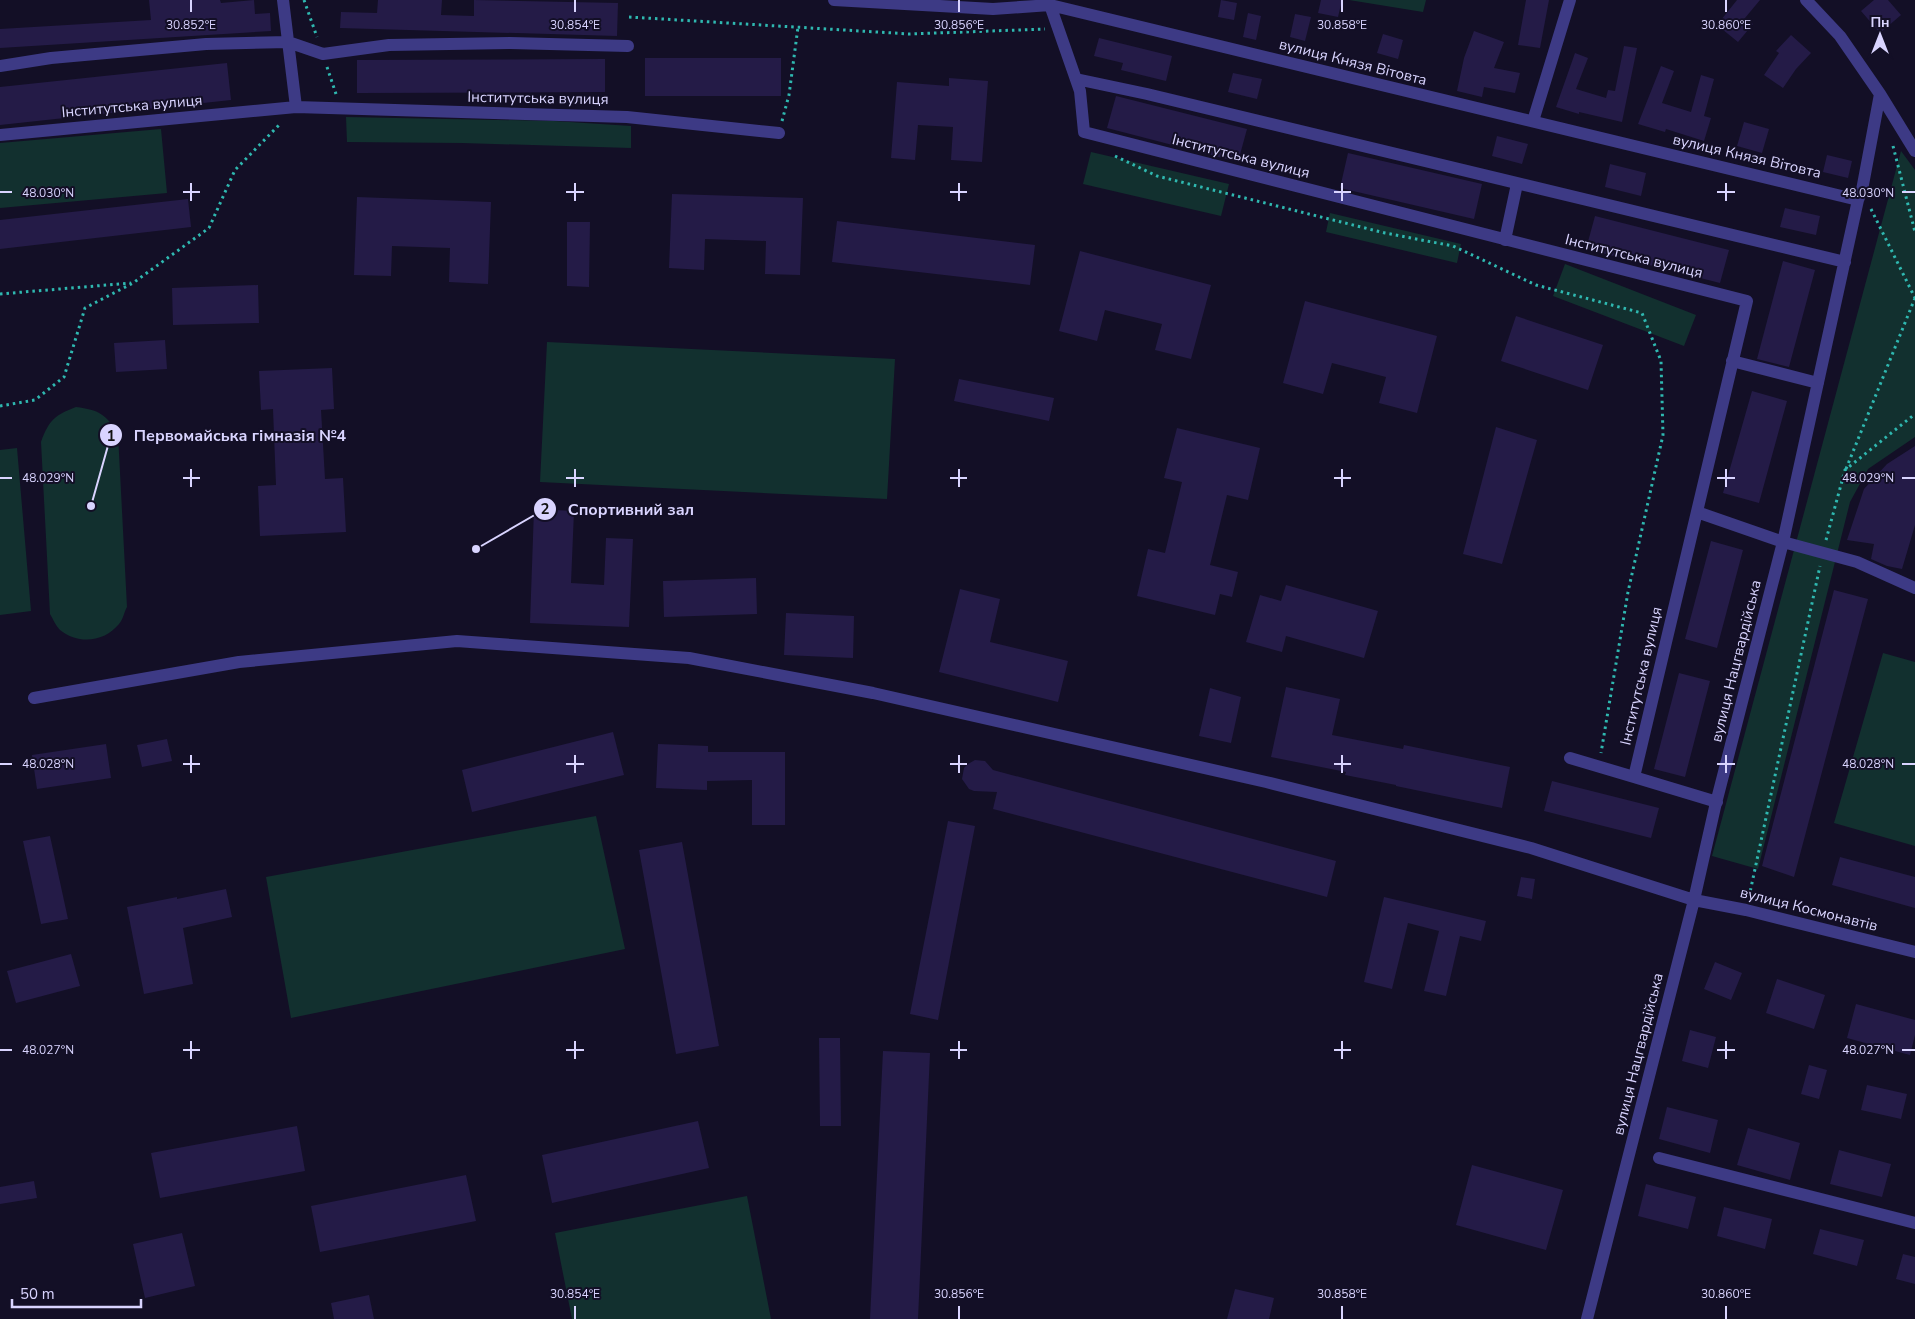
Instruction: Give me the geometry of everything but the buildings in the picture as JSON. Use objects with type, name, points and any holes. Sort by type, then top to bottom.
[{"type":"street","points":[[283,0],[296,108]]},
{"type":"street","name":"вулиця Князя Вітовта","points":[[834,0],[1050,5],[1533,122],[1860,195]]},
{"type":"street","points":[[1533,122],[1570,0]]},
{"type":"street","points":[[1806,0],[1840,36],[1880,94],[1915,151]]},
{"type":"street","name":"Інститутська вулиця","points":[[1050,5],[1080,91],[1084,132],[1747,301],[1634,777]]},
{"type":"street","points":[[0,66],[51,58],[206,44],[288,42],[322,54],[390,45],[510,43],[628,46]]},
{"type":"street","points":[[1076,79],[1147,94],[1845,262]]},
{"type":"street","name":"вулиця Нацгвардійська","points":[[1587,1319],[1783,542],[1860,195],[1880,94]]},
{"type":"street","name":"Інститутська вулиця","points":[[0,135],[296,108],[627,117],[779,134]]},
{"type":"street","points":[[1505,240],[1517,184]]},
{"type":"street","points":[[1732,361],[1818,383]]},
{"type":"street","points":[[1697,512],[1783,542],[1857,562],[1915,588]]},
{"type":"street","name":"вулиця Космонавтів","points":[[34,698],[239,662],[457,641],[689,658],[874,693],[1266,782],[1532,848],[1694,900],[1746,910],[1915,952]]},
{"type":"street","points":[[1570,758],[1717,802]]},
{"type":"street","points":[[1659,1158],[1915,1223]]},
{"type":"path","points":[[629,17],[910,34],[1058,28]]},
{"type":"path","points":[[779,134],[789,95],[798,27]]},
{"type":"path","points":[[0,406],[35,400],[64,377],[85,308],[133,282],[209,228],[235,170],[296,108]]},
{"type":"path","points":[[1892,140],[1915,232]]},
{"type":"path","points":[[1107,152],[1157,176],[1376,231],[1453,246],[1536,284],[1642,313],[1661,361],[1663,435],[1628,592],[1599,766]]},
{"type":"path","points":[[1746,910],[1823,553],[1845,470],[1915,298],[1860,195]]},
{"type":"path","points":[[0,294],[133,282]]},
{"type":"path","points":[[1845,470],[1915,414]]},
{"type":"green space","points":[[1349,0],[1426,0],[1423,12]]},
{"type":"green space","points":[[346,117],[554,121],[631,126],[631,148],[347,142]]},
{"type":"green space","points":[[161,129],[167,193],[0,208],[0,143]]},
{"type":"green space","points":[[1901,151],[1915,170],[1915,437],[1868,469],[1850,502],[1758,869],[1712,856]]},
{"type":"green space","points":[[1091,152],[1229,184],[1221,216],[1083,184]]},
{"type":"green space","points":[[1330,213],[1461,244],[1457,263],[1326,232]]},
{"type":"green space","points":[[1565,264],[1696,315],[1684,346],[1553,296]]},
{"type":"green space","points":[[547,342],[895,359],[887,499],[540,482]]},
{"type":"green space","points":[[76,407],[91,410],[106,417],[118,434],[127,607],[120,622],[113,630],[99,638],[91,639],[75,638],[67,635],[60,630],[50,614],[41,442],[47,428],[54,419]]},
{"type":"green space","points":[[17,448],[31,611],[0,615],[0,450]]},
{"type":"green space","points":[[1883,653],[1915,662],[1915,846],[1834,823]]},
{"type":"green space","points":[[596,816],[625,949],[291,1018],[266,877]]},
{"type":"green space","points":[[747,1196],[771,1319],[572,1319],[555,1233]]},
{"type":"place","name":"Первомайська гімназія №4","points":[[91,506]]},
{"type":"place","name":"Спортивний зал","points":[[476,549]]}]
